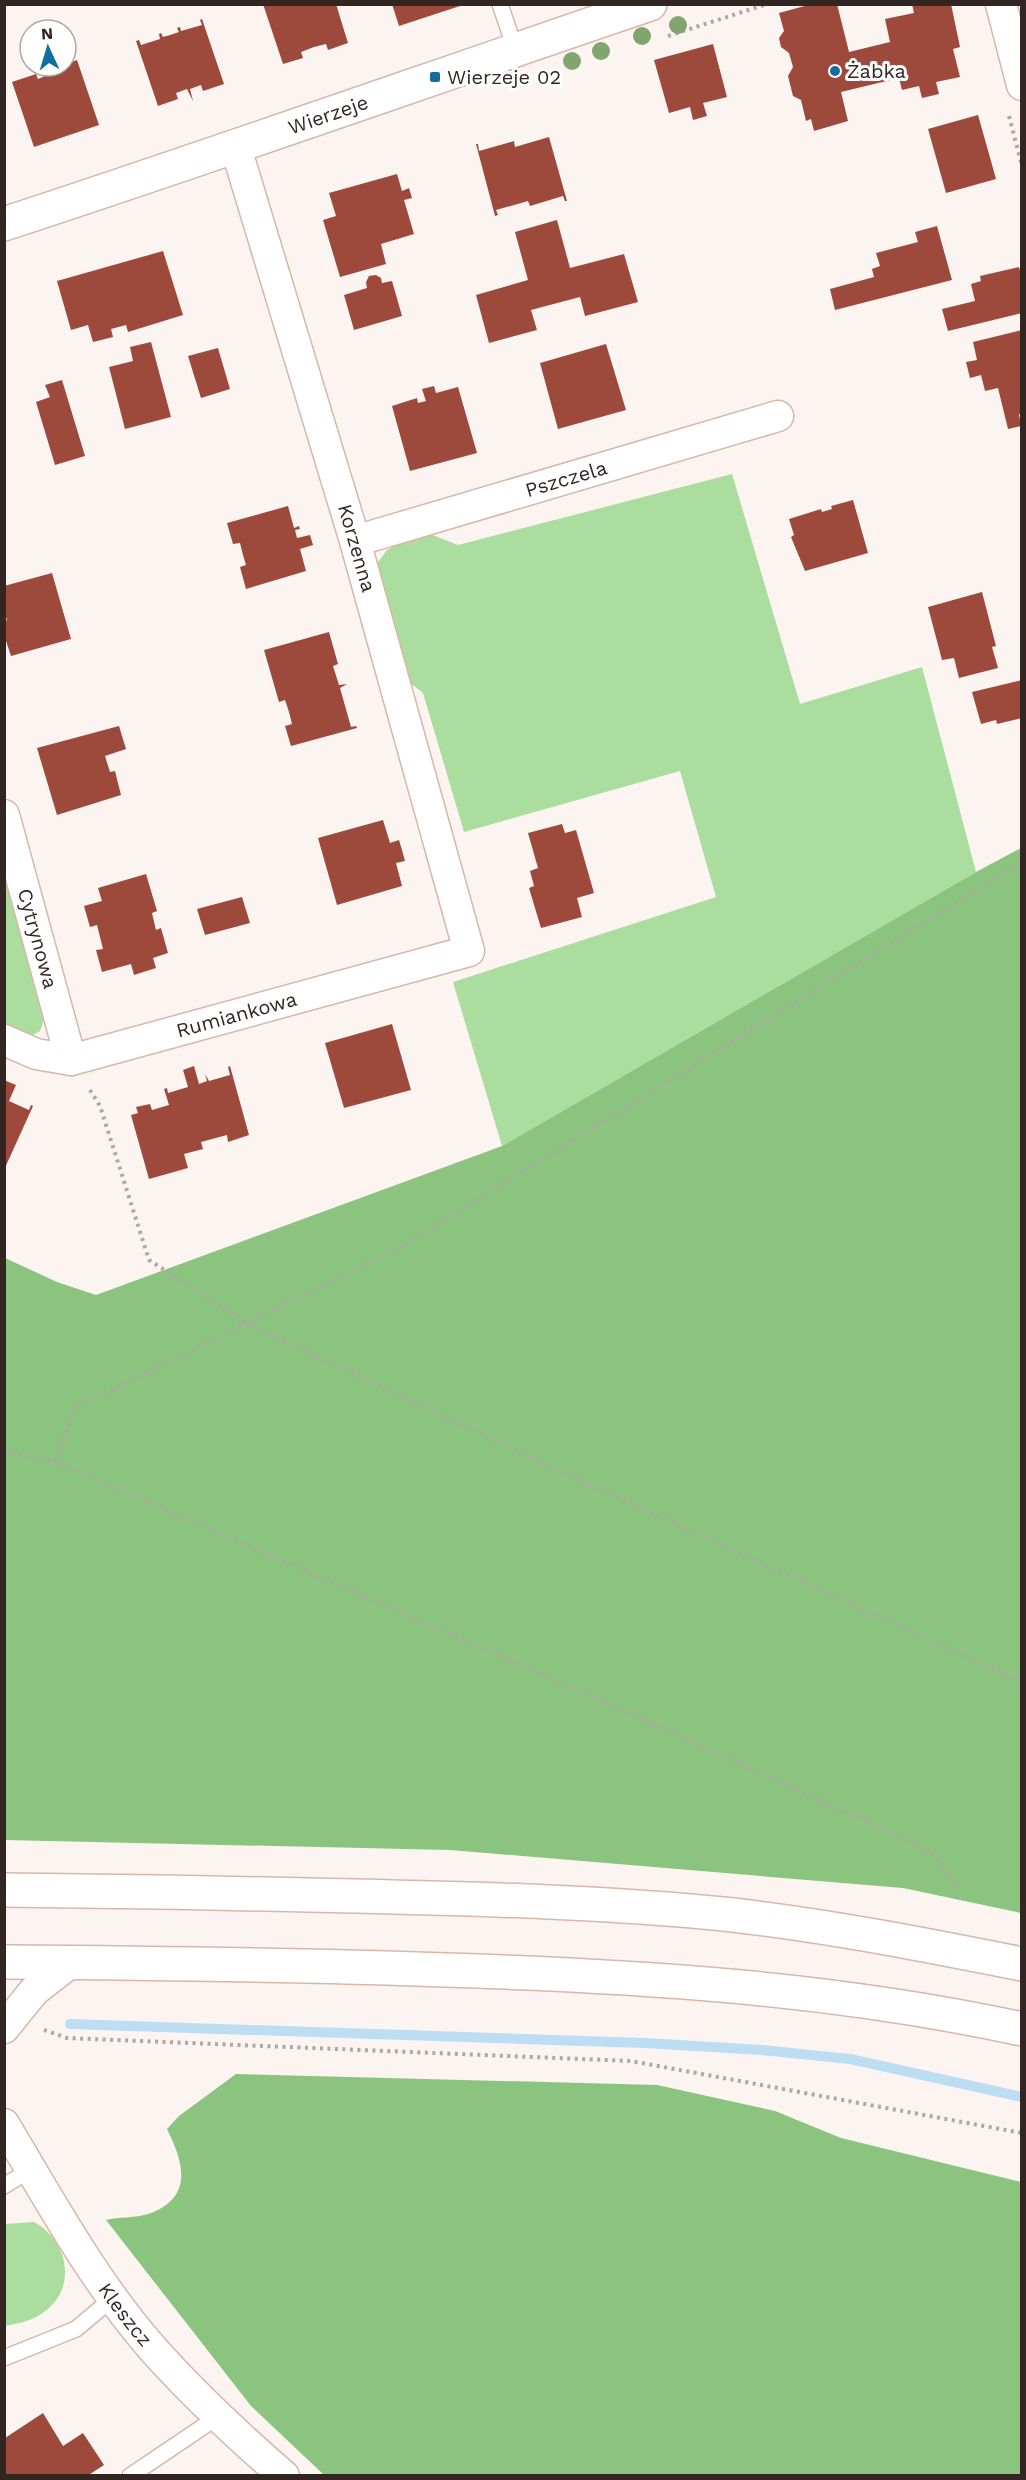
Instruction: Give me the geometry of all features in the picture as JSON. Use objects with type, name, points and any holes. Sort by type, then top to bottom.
[{"type":"main road","name":"Wierzeje","points":[[4,224],[236,148],[515,49],[650,4]]},
{"type":"main road","points":[[4,1890],[494,1899],[667,1910],[734,1916],[803,1926],[919,1944],[1022,1964]]},
{"type":"main road","points":[[4,1962],[584,1974],[686,1981],[839,1997],[1022,2029]]},
{"type":"street","points":[[1000,4],[1022,85]]},
{"type":"street","name":"Korzenna","points":[[236,148],[355,541],[469,951]]},
{"type":"street","name":"Pszczela","points":[[355,541],[778,416]]},
{"type":"street","name":"Cytrynowa","points":[[4,815],[71,1060]]},
{"type":"street","name":"Rumiankowa","points":[[4,1040],[36,1054],[71,1060],[469,951]]},
{"type":"street","points":[[9,2021],[34,1991],[70,1963]]},
{"type":"street","name":"Kleszcz","points":[[4,2124],[113,2298],[153,2348],[219,2416],[284,2475]]},
{"type":"lane","points":[[500,4],[515,49]]},
{"type":"lane","points":[[4,2186],[31,2169]]},
{"type":"lane","points":[[4,2358],[76,2329],[113,2298]]},
{"type":"lane","points":[[130,2475],[219,2416]]},
{"type":"path","points":[[56,1462],[74,1408],[399,1248],[1022,862]]},
{"type":"path","points":[[71,1060],[100,1106],[149,1260],[247,1323],[553,1468],[1022,1682]]},
{"type":"path","points":[[4,1451],[56,1462],[592,1696],[930,1851],[959,1889]]},
{"type":"path","points":[[9,2021],[67,2038],[631,2061],[1022,2133]]},
{"type":"green space","points":[[732,474],[800,704],[922,667],[976,872],[502,1146],[453,982],[716,897],[680,771],[464,832],[423,693],[405,679],[375,566],[387,550],[401,542],[430,534],[458,545]]},
{"type":"green space","points":[[1021,848],[1021,1913],[903,1888],[450,1850],[5,1840],[5,1258],[57,1282],[96,1295],[502,1146]]},
{"type":"green space","points":[[4,868],[45,1017],[40,1031],[31,1036],[5,1029]]},
{"type":"green space","points":[[236,2074],[657,2085],[775,2111],[841,2138],[1021,2182],[1021,2475],[324,2475],[251,2406],[106,2220],[148,2214],[173,2199],[179,2189],[181,2167],[167,2129],[179,2116]]},
{"type":"green space","points":[[34,2222],[55,2240],[61,2252],[65,2278],[62,2290],[55,2302],[40,2315],[5,2326],[5,2224]]},
{"type":"building","points":[[263,4],[336,4],[348,43],[328,50],[326,44],[314,47],[301,52],[303,58],[283,64]]},
{"type":"building","points":[[392,4],[463,4],[463,5],[399,26]]},
{"type":"building","points":[[812,4],[837,4],[849,52],[890,42],[885,19],[914,13],[912,4],[951,4],[960,47],[953,49],[960,77],[936,82],[939,94],[922,98],[919,86],[902,90],[899,78],[841,92],[848,121],[814,131],[811,119],[806,121],[801,100],[793,96],[788,76],[793,67],[789,53],[781,47],[779,38],[784,31],[779,13]]},
{"type":"building","points":[[202,19],[224,84],[203,91],[201,85],[190,89],[193,101],[187,89],[176,93],[178,99],[158,106],[136,41],[139,40],[141,45],[160,39],[159,34],[161,33],[163,37],[179,32],[177,28],[180,27],[181,31],[202,25],[200,20]]},
{"type":"building","points":[[713,44],[727,97],[703,103],[707,116],[693,120],[690,107],[669,113],[654,60]]},
{"type":"building","points":[[78,63],[99,125],[34,147],[12,82],[24,78],[78,78]]},
{"type":"building","points":[[978,115],[996,179],[946,193],[928,129]]},
{"type":"building","points":[[549,137],[567,201],[563,196],[530,206],[528,201],[496,210],[498,215],[495,216],[476,144],[478,144],[479,151],[514,141],[515,147]]},
{"type":"building","points":[[397,174],[402,191],[409,188],[412,198],[404,200],[414,234],[381,244],[386,264],[340,277],[323,220],[336,216],[329,193]]},
{"type":"building","points":[[557,220],[570,268],[624,254],[638,302],[585,316],[580,297],[531,310],[537,330],[489,343],[476,295],[528,280],[515,232]]},
{"type":"building","points":[[937,226],[952,280],[835,310],[830,289],[874,277],[872,269],[880,266],[876,253],[918,242],[915,232]]},
{"type":"building","points":[[163,251],[183,315],[128,332],[126,325],[111,329],[113,337],[93,342],[88,325],[71,330],[57,281]]},
{"type":"building","points":[[1019,267],[1022,278],[1022,313],[948,331],[942,309],[975,301],[971,284],[981,281],[980,276]]},
{"type":"building","points":[[376,275],[381,278],[382,283],[392,281],[402,316],[354,330],[344,295],[367,288],[366,282],[369,276]]},
{"type":"building","points":[[1022,330],[1022,414],[1019,414],[1021,426],[1008,429],[998,388],[985,391],[981,375],[970,378],[966,362],[977,360],[973,342]]},
{"type":"building","points":[[151,342],[171,417],[125,429],[109,367],[133,361],[130,347]]},
{"type":"building","points":[[606,344],[626,410],[558,429],[540,363]]},
{"type":"building","points":[[218,348],[230,389],[201,398],[188,356]]},
{"type":"building","points":[[62,380],[85,456],[55,465],[36,402],[50,397],[45,385]]},
{"type":"building","points":[[434,386],[436,393],[458,387],[477,453],[410,471],[392,406],[417,398],[418,403],[426,401],[422,389]]},
{"type":"building","points":[[853,500],[868,553],[805,571],[791,537],[794,535],[789,519],[821,509],[822,512],[832,509],[831,506]]},
{"type":"building","points":[[288,506],[294,528],[299,526],[300,529],[295,530],[297,538],[310,535],[313,545],[300,549],[306,571],[246,589],[240,567],[246,565],[240,543],[233,544],[227,523]]},
{"type":"building","points":[[52,573],[71,639],[11,656],[4,635],[4,621],[7,620],[4,611],[4,586]]},
{"type":"building","points":[[982,592],[996,646],[992,647],[998,668],[959,678],[954,658],[942,660],[928,607]]},
{"type":"building","points":[[329,632],[338,664],[333,666],[339,685],[347,684],[340,688],[351,727],[356,726],[357,728],[291,746],[285,726],[292,724],[289,712],[285,700],[279,702],[264,650]]},
{"type":"building","points":[[1022,680],[1022,718],[997,724],[996,720],[981,724],[972,692]]},
{"type":"building","points":[[119,726],[126,749],[105,756],[110,772],[115,771],[121,795],[57,815],[37,748]]},
{"type":"building","points":[[383,820],[390,843],[399,840],[402,850],[405,861],[396,863],[402,886],[337,905],[318,838]]},
{"type":"building","points":[[562,824],[565,833],[576,830],[594,893],[577,898],[582,917],[541,928],[529,888],[534,886],[530,871],[538,868],[528,833]]},
{"type":"building","points":[[146,874],[157,911],[152,913],[156,930],[161,928],[168,953],[153,958],[156,968],[134,975],[131,964],[102,972],[96,950],[103,949],[97,925],[90,927],[84,906],[102,901],[98,888]]},
{"type":"building","points":[[242,897],[250,923],[205,935],[197,909]]},
{"type":"building","points":[[392,1024],[411,1090],[344,1108],[325,1043]]},
{"type":"building","points":[[194,1066],[199,1084],[207,1081],[205,1074],[209,1081],[230,1075],[228,1067],[230,1066],[249,1135],[228,1142],[227,1135],[201,1142],[203,1149],[184,1154],[188,1168],[149,1179],[131,1115],[138,1113],[136,1107],[150,1104],[152,1110],[169,1105],[164,1089],[167,1088],[168,1093],[188,1087],[183,1070]]},
{"type":"building","points":[[4,1080],[16,1085],[9,1101],[29,1110],[31,1105],[33,1106],[4,1170]]},
{"type":"building","points":[[43,2413],[63,2446],[83,2433],[104,2465],[87,2476],[5,2476],[5,2438]]},
{"type":"waterway","points":[[70,2024],[645,2043],[762,2050],[850,2059],[1022,2097]]},
{"type":"place","name":"Żabka","points":[[835,71]]},
{"type":"place","name":"Wierzeje 02","points":[[435,77]]}]
